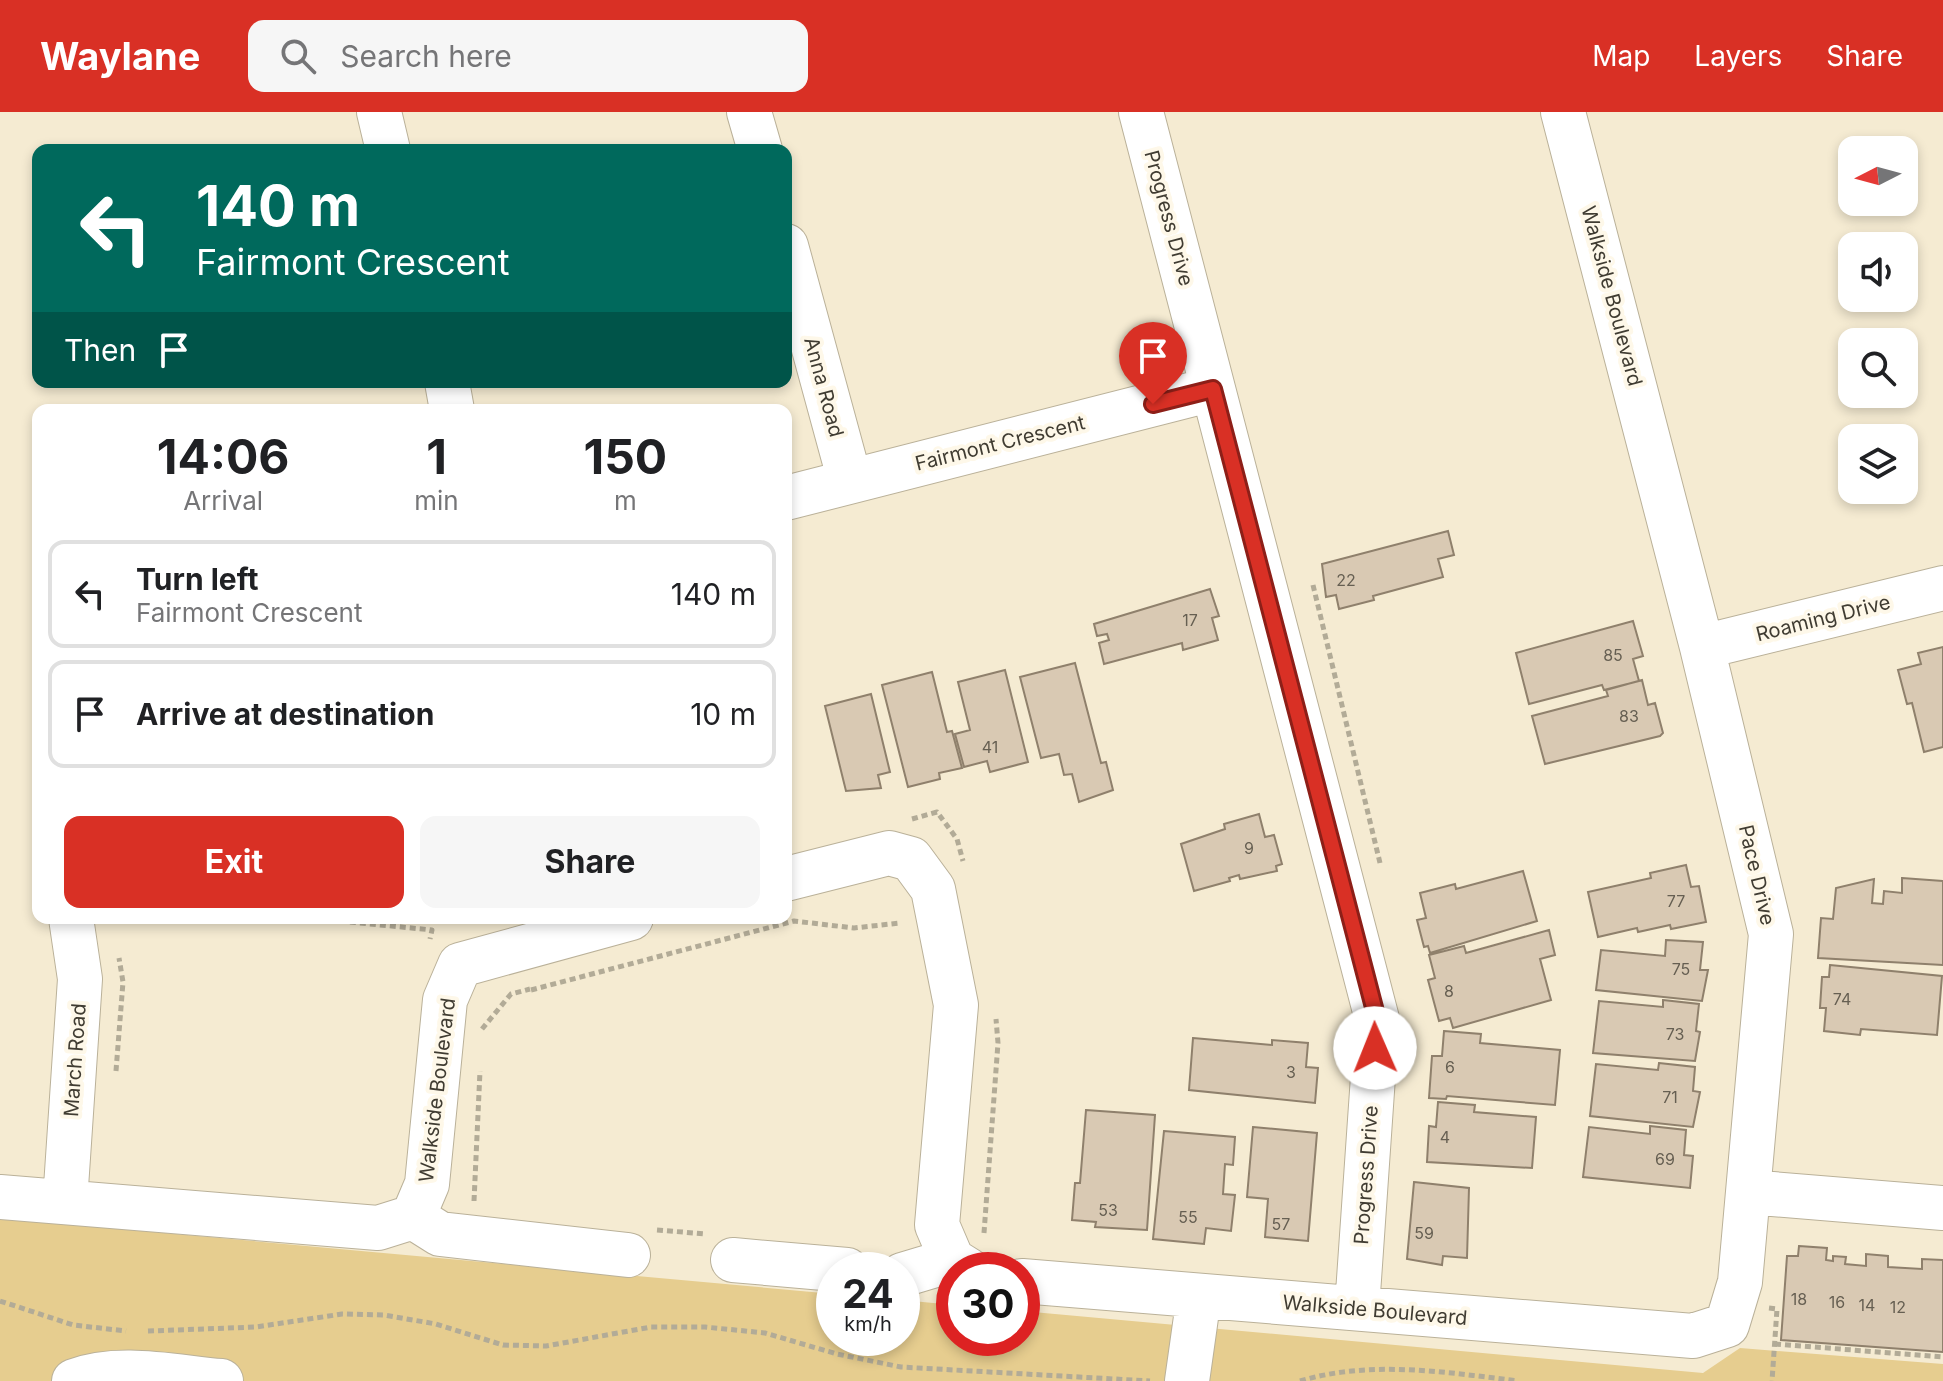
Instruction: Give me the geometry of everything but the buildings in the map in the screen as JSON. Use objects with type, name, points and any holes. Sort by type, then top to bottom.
[{"type":"street","points":[[379,112],[387,144]]},
{"type":"street","points":[[749,112],[758,144]]},
{"type":"street","name":"Progress Drive","points":[[1141,112],[1377,1019],[1357,1308]]},
{"type":"street","name":"Walkside Boulevard","points":[[1563,112],[1660,481]]},
{"type":"street","name":"Anna Road","points":[[792,268],[850,481]]},
{"type":"street","name":"Fairmont Crescent","points":[[792,496],[1213,389]]},
{"type":"street","name":"Pace Drive","points":[[1660,481],[1771,934],[1740,1282],[1727,1325]]},
{"type":"street","name":"Roaming Drive","points":[[1702,647],[1943,588]]},
{"type":"street","points":[[792,877],[889,853],[911,859],[933,889],[956,1005],[937,1225],[953,1252]]},
{"type":"street","name":"March Road","points":[[65,1202],[80,979],[72,924]]},
{"type":"street","name":"Walkside Boulevard","points":[[413,1217],[427,1184],[445,1000],[460,965],[607,924]]},
{"type":"street","points":[[1748,1192],[1943,1208]]},
{"type":"street","points":[[0,1197],[378,1228],[413,1217],[440,1234],[628,1255]]},
{"type":"street","points":[[733,1260],[816,1267]]},
{"type":"street","name":"Walkside Boulevard","points":[[1040,1283],[1693,1336],[1727,1325]]},
{"type":"street","points":[[1187,1381],[1199,1296]]},
{"type":"street","points":[[74,1381],[89,1375],[123,1372],[221,1381]]},
{"type":"path","points":[[370,924],[432,930],[428,946]]},
{"type":"path","points":[[481,1045],[482,1029],[511,994],[531,990],[520,946]]},
{"type":"path","points":[[474,1202],[481,1061]]},
{"type":"path","points":[[628,1255],[627,1228],[734,1237],[733,1260]]},
{"type":"path","points":[[0,1301],[97,1329],[256,1327],[342,1314],[384,1315],[436,1324],[503,1345],[517,1346],[546,1346],[651,1327],[705,1327],[765,1333],[837,1354],[901,1367],[1155,1381]]},
{"type":"path","points":[[1775,1344],[1943,1357]]},
{"type":"path","points":[[1300,1381],[1326,1373],[1378,1369],[1440,1371],[1518,1381]]},
{"type":"shaded area","points":[[0,1218],[816,1292],[816,1356],[920,1356],[920,1302],[936,1303],[936,1356],[1040,1356],[1040,1313],[1703,1373],[1740,1348],[1943,1364],[1943,1381],[0,1381]]},
{"type":"route","points":[[1153,404],[1213,389],[1377,1019],[1375,1048]]}]
